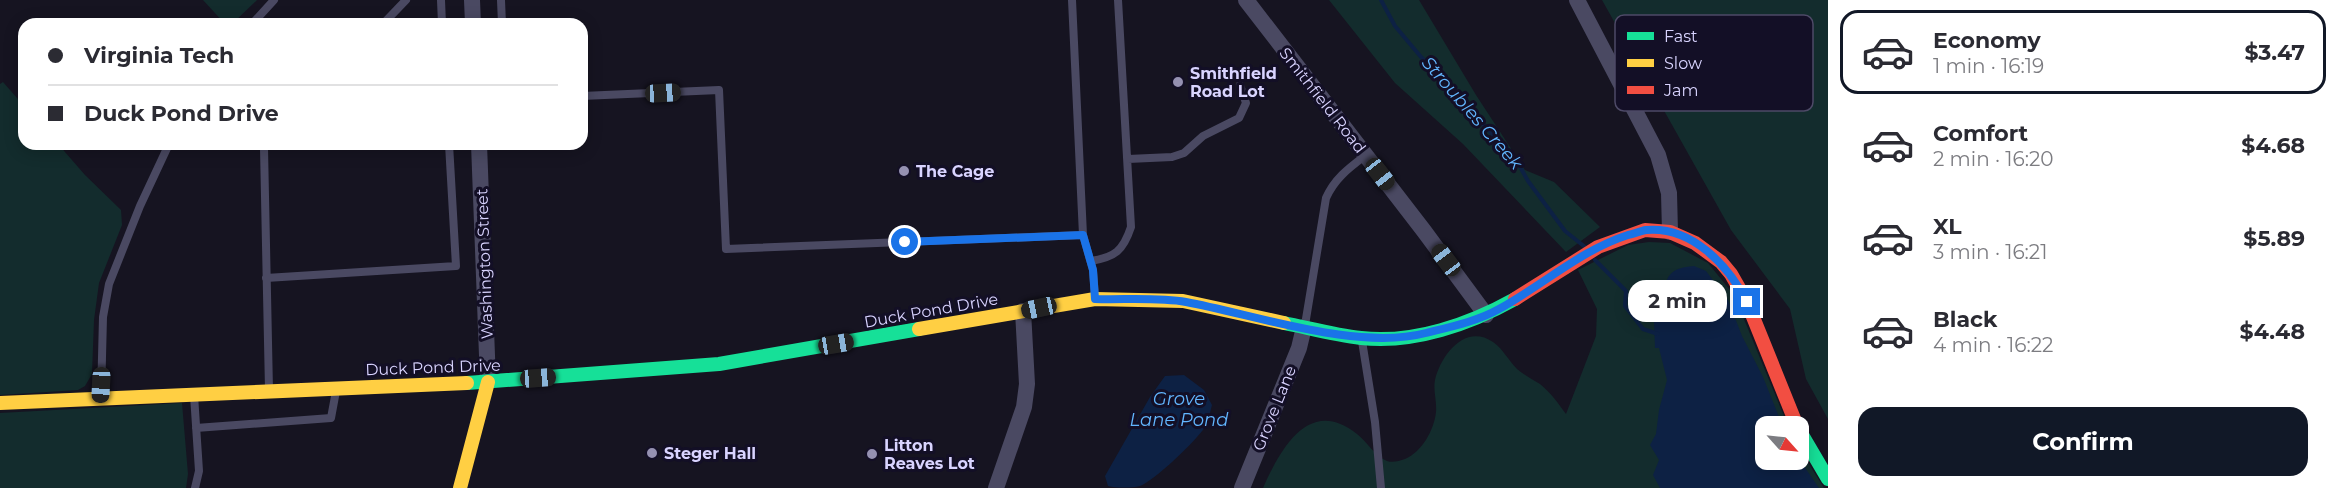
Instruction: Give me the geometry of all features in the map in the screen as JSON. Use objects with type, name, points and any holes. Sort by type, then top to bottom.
[{"type":"street","points":[[471,0],[472,18]]},
{"type":"street","name":"Smithfield Road","points":[[1246,0],[1486,315]]},
{"type":"street","points":[[1577,0],[1615,73]]},
{"type":"street","points":[[1635,111],[1658,155],[1669,193],[1670,232]]},
{"type":"street","name":"Washington Street","points":[[460,488],[488,382],[479,150]]},
{"type":"street","name":"Duck Pond Drive","points":[[0,403],[488,382],[719,364],[1095,299],[1182,301],[1361,338],[1390,339],[1425,334],[1486,315],[1540,285],[1579,257],[1598,247],[1645,230],[1670,232],[1705,248],[1721,262],[1739,286],[1754,317],[1794,416]]},
{"type":"street","points":[[996,488],[1024,407],[1027,384],[1023,311]]},
{"type":"street","name":"Grove Lane","points":[[1242,488],[1299,348],[1304,327]]},
{"type":"street","name":"Duck Pond Drive","points":[[1809,448],[1828,479]]},
{"type":"lane","points":[[258,18],[274,0]]},
{"type":"lane","points":[[389,18],[406,0]]},
{"type":"lane","points":[[441,0],[442,18]]},
{"type":"lane","points":[[501,0],[502,18]]},
{"type":"lane","points":[[1072,0],[1083,235],[1091,261],[1095,299]]},
{"type":"lane","points":[[1091,261],[1111,256],[1120,249],[1131,227],[1119,0]]},
{"type":"lane","points":[[1128,159],[1172,158],[1184,153],[1203,136],[1239,118],[1246,103],[1240,85]]},
{"type":"lane","points":[[588,96],[719,90],[726,249],[1083,235]]},
{"type":"lane","points":[[101,399],[103,316],[109,285],[140,206],[166,150]]},
{"type":"lane","points":[[264,150],[269,391]]},
{"type":"lane","points":[[266,278],[456,266],[449,150]]},
{"type":"lane","points":[[1304,327],[1326,198],[1340,174],[1366,155]]},
{"type":"lane","points":[[1361,338],[1375,422],[1381,488]]},
{"type":"lane","points":[[196,428],[331,418],[337,387]]},
{"type":"lane","points":[[194,395],[199,471],[195,488]]},
{"type":"green space","points":[[203,0],[257,0],[238,18],[220,18]]},
{"type":"green space","points":[[1329,0],[1419,0],[1476,95],[1525,170],[1554,182],[1600,227],[1566,252],[1463,144],[1395,83]]},
{"type":"green space","points":[[1602,0],[1828,0],[1828,419],[1806,379],[1790,309],[1731,230],[1664,111],[1813,111],[1813,15],[1615,15],[1615,23]]},
{"type":"green space","points":[[3,82],[18,99],[18,150],[63,150],[121,210],[122,225],[99,283],[94,320],[92,374],[85,386],[78,390],[0,395],[0,84]]},
{"type":"green space","points":[[1649,242],[1670,243],[1708,263],[1734,295],[1784,416],[1755,416],[1755,470],[1809,470],[1809,464],[1824,488],[1263,488],[1278,458],[1298,432],[1311,424],[1324,421],[1340,424],[1357,434],[1387,461],[1398,461],[1411,456],[1422,446],[1433,426],[1436,412],[1434,388],[1438,370],[1456,344],[1473,336],[1483,337],[1497,345],[1517,369],[1548,391],[1566,414],[1596,336],[1597,309],[1578,270],[1628,245]]},
{"type":"green space","points":[[182,403],[188,474],[186,488],[0,488],[0,413]]},
{"type":"water","points":[[1694,266],[1706,271],[1728,300],[1779,416],[1755,416],[1755,470],[1807,470],[1819,488],[1660,488],[1653,475],[1659,460],[1650,445],[1656,434],[1659,410],[1667,380],[1659,348],[1655,348],[1654,320],[1659,320],[1666,313],[1667,280],[1675,270]]},
{"type":"water","name":"Grove Lane Pond","points":[[1184,375],[1204,390],[1212,405],[1205,427],[1175,460],[1146,483],[1133,487],[1108,486],[1105,476],[1150,397],[1165,376]]},
{"type":"waterway","name":"Stroubles Creek","points":[[1381,0],[1395,26],[1506,148],[1565,231],[1585,247]]},
{"type":"waterway","name":"Stroubles Creek","points":[[1595,260],[1626,291],[1625,306],[1643,329],[1658,334]]},
{"type":"traffic: fast","points":[[1284,323],[1361,338],[1401,338],[1460,324],[1515,299]]},
{"type":"traffic: fast","points":[[467,383],[719,364],[919,329]]},
{"type":"traffic: fast","points":[[1809,447],[1828,479]]},
{"type":"traffic: slow","points":[[919,329],[1095,299],[1183,301],[1284,323]]},
{"type":"traffic: slow","points":[[460,488],[488,382]]},
{"type":"traffic: slow","points":[[0,403],[467,383]]},
{"type":"traffic: jam","points":[[1515,299],[1598,247],[1645,230],[1670,232],[1695,243],[1721,262],[1731,274],[1747,302],[1793,416]]},
{"type":"place","name":"Smithfield Road Lot","points":[[1178,82]]},
{"type":"place","name":"The Cage","points":[[904,171]]},
{"type":"place","name":"Steger Hall","points":[[652,453]]},
{"type":"place","name":"Litton Reaves Lot","points":[[872,454]]},
{"type":"route","points":[[905,242],[1083,235],[1093,270],[1095,299],[1182,301],[1361,338],[1390,339],[1425,334],[1486,315],[1540,285],[1579,257],[1613,240],[1645,230],[1670,232],[1705,248],[1731,274],[1747,302]]}]
